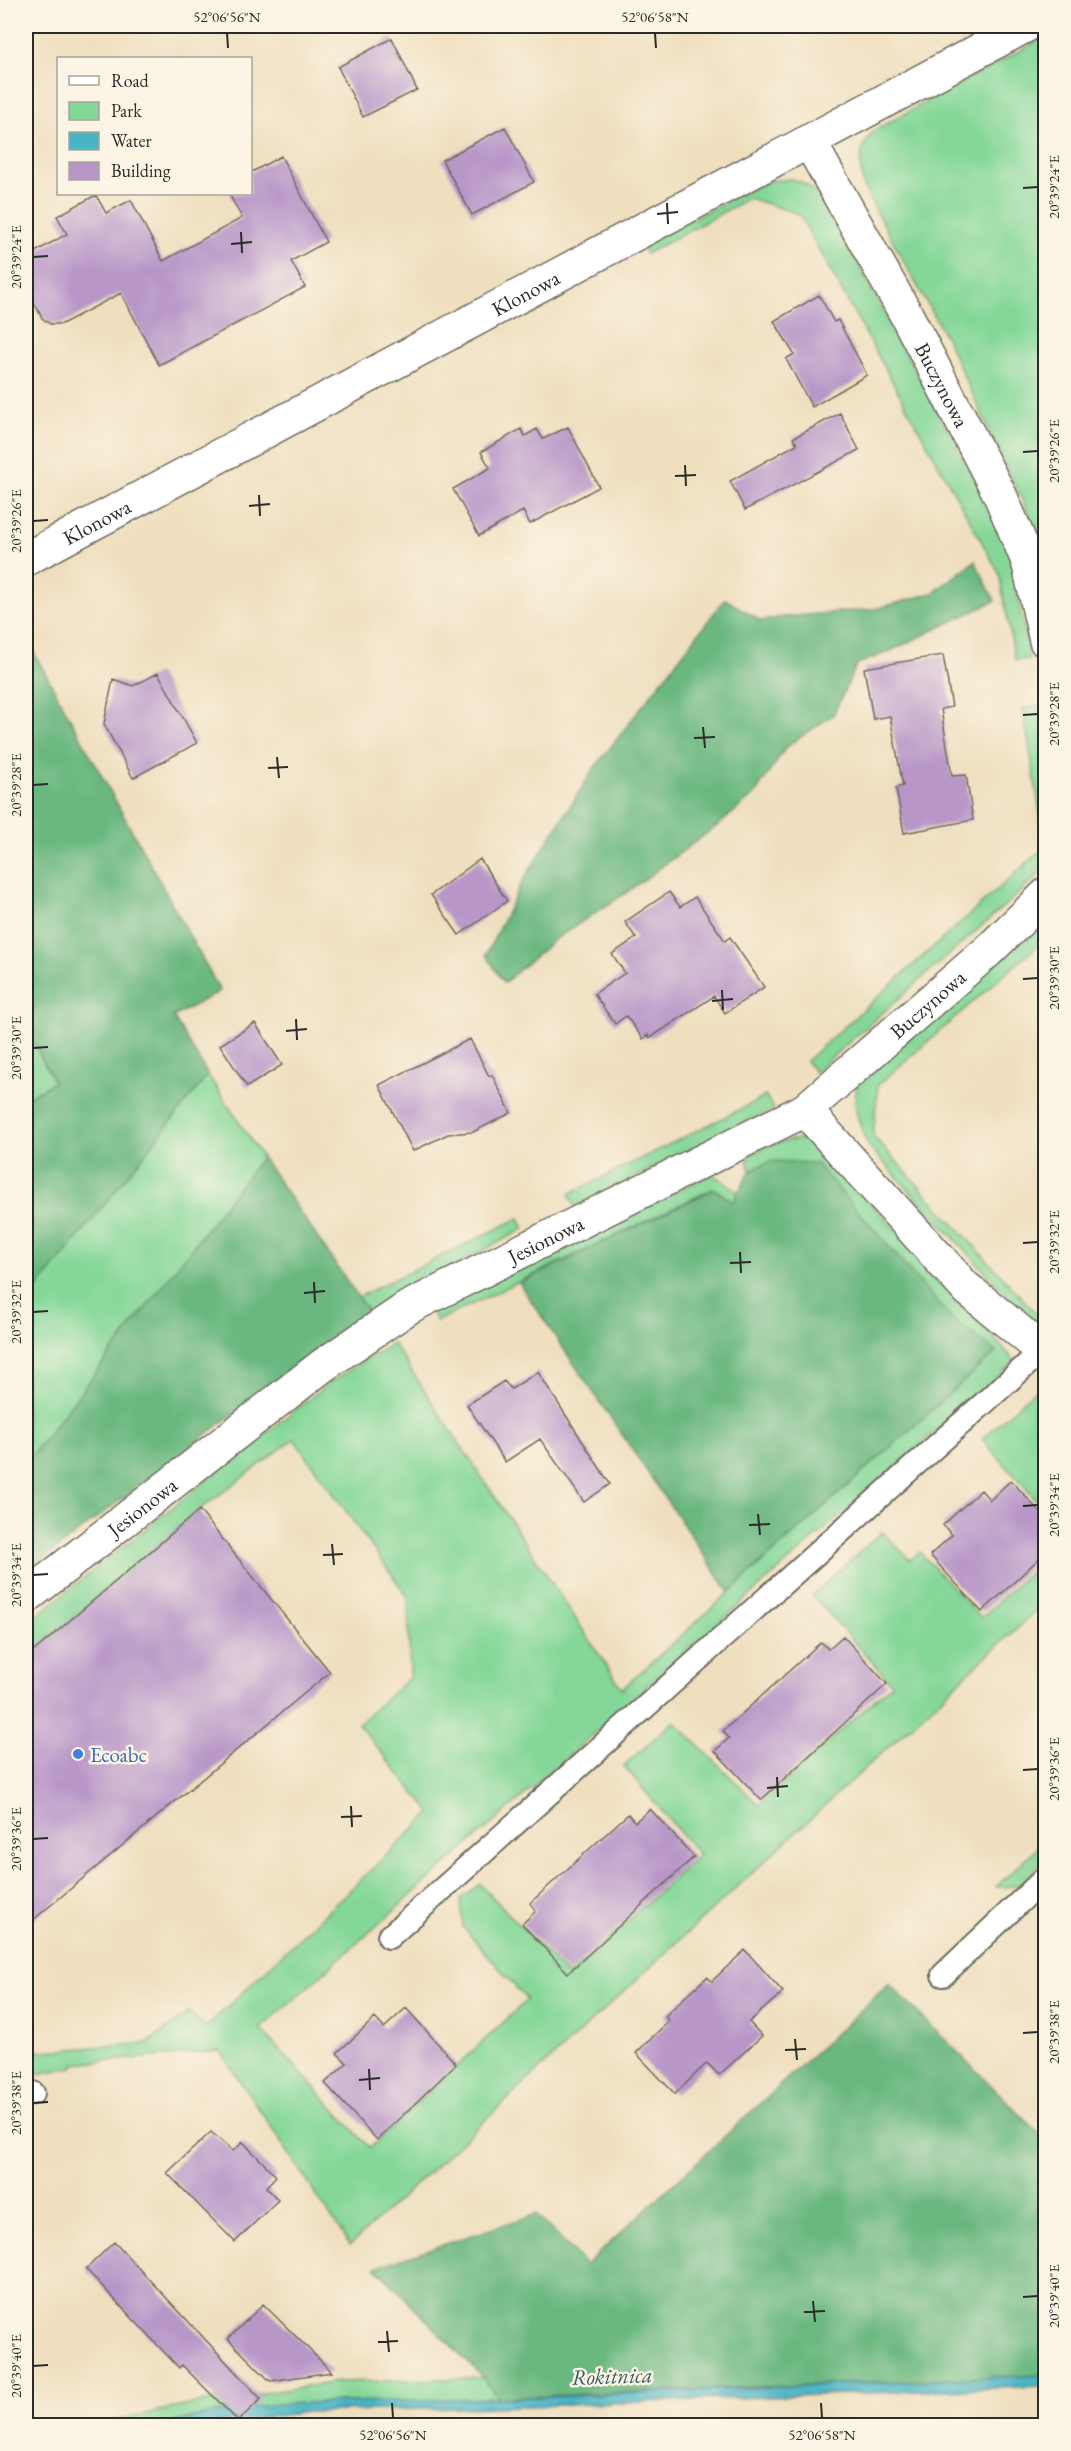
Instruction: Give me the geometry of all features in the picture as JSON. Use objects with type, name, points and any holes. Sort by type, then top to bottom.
[{"type":"street","name":"Klonowa","points":[[26,559],[1025,26]]},
{"type":"street","name":"Buczynowa","points":[[809,141],[907,316],[1000,495],[1028,561],[1046,641]]},
{"type":"street","name":"Buczynowa","points":[[805,1110],[988,951],[1046,894]]},
{"type":"street","points":[[805,1110],[965,1287],[1044,1352]]},
{"type":"street","name":"Jesionowa","points":[[26,1597],[322,1366],[409,1307],[805,1110]]},
{"type":"lane","points":[[389,1937],[1044,1352]]},
{"type":"lane","points":[[943,1975],[1046,1877]]},
{"type":"green space","points":[[1045,37],[1045,561],[1032,521],[946,338],[867,194],[862,177],[861,161],[864,146],[873,131]]},
{"type":"green space","points":[[791,179],[803,183],[821,196],[995,517],[1009,552],[1030,659],[1015,660],[999,573],[799,214],[749,198],[646,254],[641,245],[767,181]]},
{"type":"green space","points":[[975,561],[995,601],[886,653],[857,664],[833,715],[786,747],[755,794],[721,823],[626,893],[555,939],[504,983],[486,955],[522,882],[593,770],[725,599],[761,621],[875,609],[933,593]]},
{"type":"green space","points":[[26,638],[220,991],[173,1017],[208,1075],[26,1302],[26,1098],[54,1082],[26,1028]]},
{"type":"green space","points":[[1041,704],[1046,731],[1045,843],[1023,709]]},
{"type":"green space","points":[[1045,847],[1045,864],[1035,879],[815,1072],[806,1061]]},
{"type":"green space","points":[[1045,915],[1045,939],[878,1085],[873,1136],[1045,1323],[1045,1336],[869,1147],[856,1110],[856,1094],[857,1086]]},
{"type":"green space","points":[[26,1028],[54,1082],[26,1098]]},
{"type":"green space","points":[[208,1075],[262,1157],[26,1463],[26,1302]]},
{"type":"green space","points":[[765,1095],[774,1109],[575,1207],[569,1194]]},
{"type":"green space","points":[[802,1139],[815,1141],[1015,1361],[260,2029],[370,2148],[527,2000],[463,1927],[461,1899],[480,1884],[568,1976],[699,1855],[624,1766],[674,1721],[759,1805],[892,1684],[812,1595],[882,1532],[910,1560],[920,1552],[981,1618],[1045,1558],[1045,1602],[350,2245],[220,2051],[74,2064],[74,2067],[26,2076],[26,2053],[148,2043],[189,2012],[206,2027],[431,1813],[358,1724],[410,1677],[408,1597],[294,1439],[199,1510],[26,1658],[26,1624],[329,1383],[393,1343],[622,1689],[996,1352],[951,1318],[771,1161],[750,1171],[747,1159],[752,1154],[780,1142]]},
{"type":"green space","points":[[262,1157],[371,1316],[313,1353],[26,1572],[26,1463]]},
{"type":"green space","points":[[771,1161],[816,1163],[951,1318],[996,1352],[729,1592],[519,1283],[714,1189],[733,1202],[750,1171]]},
{"type":"green space","points":[[712,1174],[739,1192],[733,1202],[714,1188],[437,1321],[430,1310]]},
{"type":"green space","points":[[519,1218],[524,1229],[417,1286],[371,1316],[358,1297]]},
{"type":"green space","points":[[1034,1391],[1045,1403],[1045,1510],[982,1439]]},
{"type":"green space","points":[[1045,1840],[1045,1860],[1018,1886],[996,1887]]},
{"type":"green space","points":[[889,1984],[1045,2139],[1045,2375],[499,2398],[483,2378],[375,2267],[536,2214],[586,2265]]},
{"type":"green space","points":[[483,2378],[499,2398],[279,2404],[220,2412],[160,2425],[87,2426],[198,2403],[337,2382]]},
{"type":"water","points":[[1045,2375],[1045,2386],[569,2405],[308,2412],[205,2425],[160,2426],[220,2412],[279,2404],[571,2396]]},
{"type":"building","points":[[392,38],[417,90],[363,117],[338,67]]},
{"type":"building","points":[[505,127],[534,182],[472,215],[442,160]]},
{"type":"building","points":[[281,156],[326,242],[291,261],[305,287],[159,365],[121,293],[62,324],[50,324],[42,318],[26,286],[26,257],[67,234],[57,216],[96,195],[106,213],[131,200],[163,261],[242,218],[230,195],[252,195],[252,172]]},
{"type":"building","points":[[819,295],[834,322],[838,320],[867,375],[812,407],[786,359],[794,354],[774,321]]},
{"type":"building","points":[[840,413],[859,450],[745,510],[730,481],[797,444],[793,438]]},
{"type":"building","points":[[568,427],[599,487],[530,524],[523,511],[479,536],[453,489],[490,468],[481,452],[521,429],[525,436],[537,429],[543,439]]},
{"type":"building","points":[[943,655],[952,707],[941,709],[952,776],[966,775],[973,820],[904,833],[896,788],[903,786],[890,716],[873,719],[864,668]]},
{"type":"building","points":[[158,673],[197,743],[133,778],[104,724],[113,679],[133,686]]},
{"type":"building","points":[[480,859],[507,901],[459,935],[431,895]]},
{"type":"building","points":[[669,892],[680,907],[695,897],[725,941],[730,937],[764,987],[725,1013],[714,996],[650,1038],[648,1035],[643,1039],[626,1016],[615,1024],[594,994],[625,973],[612,954],[636,938],[625,922]]},
{"type":"building","points":[[255,1023],[282,1065],[247,1087],[220,1045]]},
{"type":"building","points":[[470,1039],[511,1113],[473,1132],[448,1134],[413,1151],[379,1085]]},
{"type":"building","points":[[538,1372],[610,1484],[584,1502],[540,1439],[505,1462],[467,1405],[504,1381],[511,1389]]},
{"type":"building","points":[[1011,1480],[1046,1519],[1046,1552],[982,1612],[930,1555],[952,1535],[943,1525],[981,1490],[990,1500]]},
{"type":"building","points":[[199,1510],[330,1672],[26,1926],[26,1658]]},
{"type":"building","points":[[843,1636],[887,1684],[761,1800],[715,1751],[729,1738],[723,1731],[821,1642],[828,1649]]},
{"type":"building","points":[[650,1809],[694,1857],[568,1973],[522,1924],[536,1911],[530,1903],[628,1814],[635,1822]]},
{"type":"building","points":[[745,1950],[783,1992],[749,2022],[762,2036],[719,2075],[707,2063],[675,2094],[636,2053],[669,2021],[665,2016],[686,1996],[707,1977],[712,1981]]},
{"type":"building","points":[[406,2008],[456,2064],[377,2140],[325,2083],[347,2063],[337,2053],[375,2018],[384,2028]]},
{"type":"building","points":[[211,2132],[233,2151],[243,2142],[276,2176],[266,2187],[278,2200],[235,2242],[167,2173]]},
{"type":"building","points":[[114,2242],[261,2399],[238,2421],[182,2365],[179,2368],[86,2269]]},
{"type":"building","points":[[263,2304],[332,2372],[270,2381],[228,2339]]},
{"type":"place","name":"Ecoabc","points":[[78,1754]]},
{"type":"water label","name":"Rokitnica","points":[[612,2376]]}]
